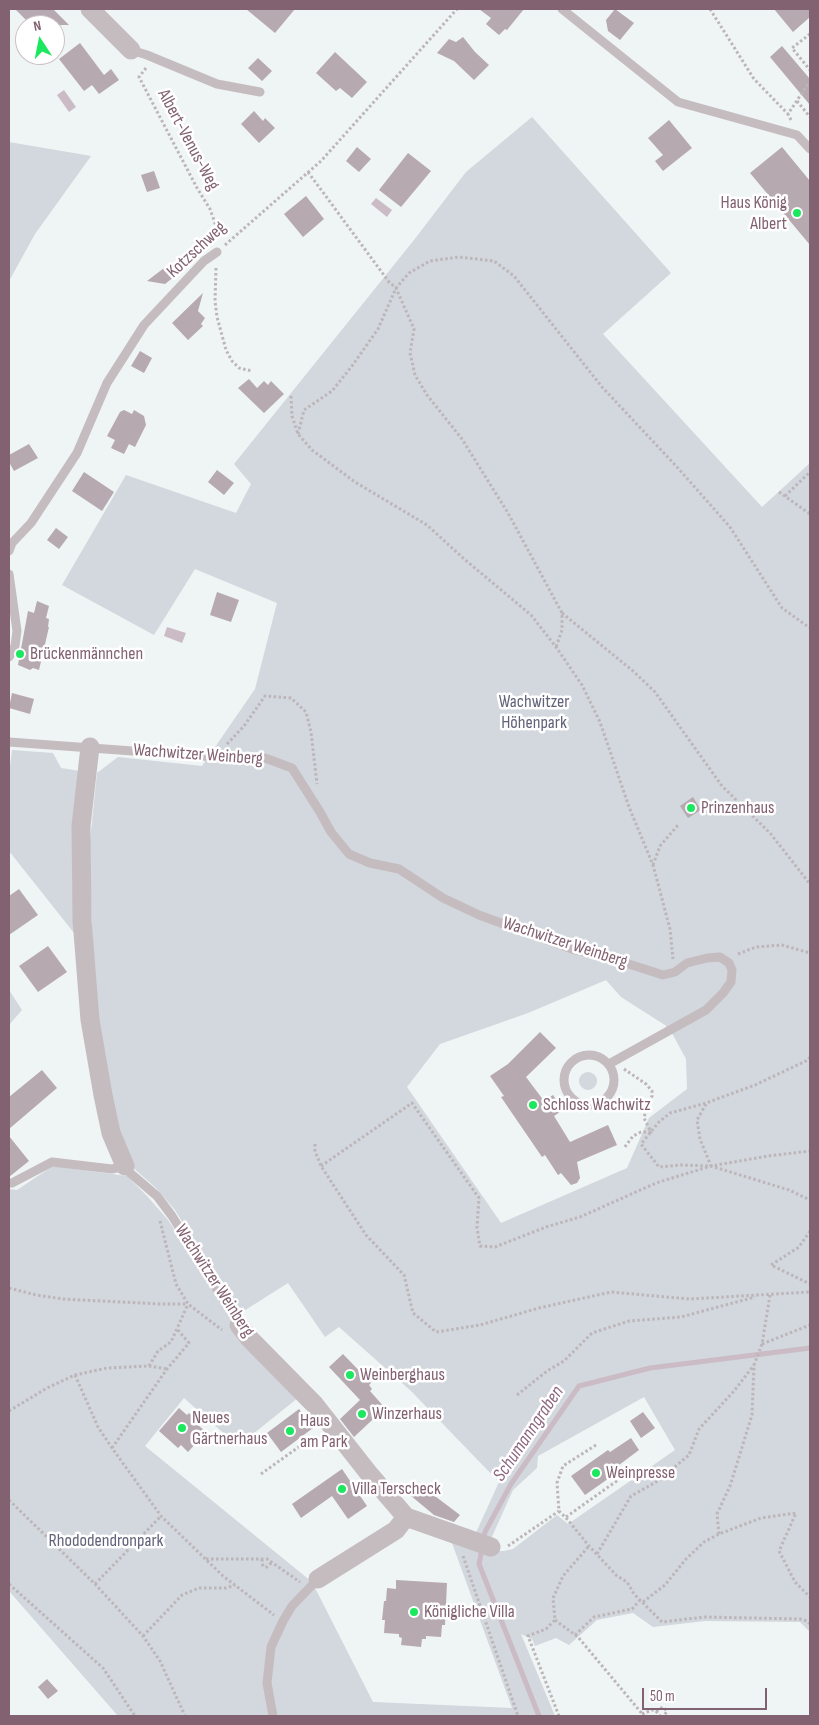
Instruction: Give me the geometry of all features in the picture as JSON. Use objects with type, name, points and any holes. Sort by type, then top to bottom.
[{"type":"street","points":[[90,9],[132,50]]},
{"type":"street","name":"Wachwitzer Weinberg","points":[[90,747],[81,826],[83,938],[90,1020],[103,1096],[111,1133],[125,1166]]},
{"type":"street","name":"Wachwitzer Weinberg","points":[[233,1330],[249,1338],[315,1405],[406,1517]]},
{"type":"street","points":[[314,1584],[396,1530],[406,1517],[491,1547]]},
{"type":"lane","points":[[562,9],[678,102],[797,135],[810,149]]},
{"type":"lane","points":[[132,50],[217,84],[260,92]]},
{"type":"lane","name":"Kotzschweg","points":[[9,551],[12,543],[31,523],[77,453],[107,383],[144,324],[204,261],[217,252]]},
{"type":"lane","points":[[9,574],[17,631],[15,646],[9,658]]},
{"type":"lane","points":[[9,742],[90,747]]},
{"type":"lane","name":"Wachwitzer Weinberg","points":[[90,747],[215,757],[265,758],[292,768],[320,812],[330,832],[349,854],[370,863],[399,869],[443,898],[479,915],[572,949],[607,956],[663,975],[675,972],[687,963],[707,958],[720,958]]},
{"type":"lane","points":[[611,1063],[706,1010],[731,982],[732,970],[728,963],[720,958]]},
{"type":"lane","points":[[594,1056],[611,1063],[614,1085],[606,1100],[598,1104],[581,1104],[568,1093],[564,1080],[566,1071],[578,1058],[594,1056]]},
{"type":"lane","points":[[9,1183],[52,1162],[112,1169],[125,1166]]},
{"type":"lane","name":"Wachwitzer Weinberg","points":[[125,1166],[130,1173],[157,1196],[172,1216],[233,1330]]},
{"type":"lane","points":[[273,1716],[267,1683],[271,1647],[292,1606],[314,1584]]},
{"type":"path","name":"Kotzschweg","points":[[217,252],[321,161],[456,9]]},
{"type":"path","points":[[710,9],[754,79],[788,114],[797,135]]},
{"type":"path","points":[[810,34],[792,48],[810,70]]},
{"type":"path","name":"Albert-Venus-Weg","points":[[132,50],[147,68],[139,77],[196,188],[210,208],[216,226],[217,252]]},
{"type":"path","points":[[788,114],[810,81]]},
{"type":"path","points":[[797,101],[810,117]]},
{"type":"path","points":[[308,172],[396,288],[414,329],[410,352],[415,375],[428,396],[462,439],[508,513],[562,613],[633,671],[655,692],[722,786],[770,833],[810,884]]},
{"type":"path","points":[[298,434],[304,410],[332,391],[352,366],[378,329],[396,288],[409,273],[430,260],[460,257],[494,261],[514,276],[602,387],[730,527],[782,608],[810,628]]},
{"type":"path","points":[[215,274],[217,317],[226,350],[232,362],[239,368],[252,371]]},
{"type":"path","points":[[291,396],[292,416],[298,434],[312,450],[355,482],[427,525],[531,615],[582,685],[600,722],[629,807],[653,865],[670,929],[675,972]]},
{"type":"path","points":[[785,496],[810,472]]},
{"type":"path","points":[[779,492],[810,514]]},
{"type":"path","points":[[556,647],[562,630],[562,613]]},
{"type":"path","points":[[215,757],[244,726],[265,696],[291,698],[306,712],[311,732],[320,812]]},
{"type":"path","points":[[653,865],[660,846],[678,825]]},
{"type":"path","points":[[720,958],[730,958],[756,947],[782,945],[810,953]]},
{"type":"path","points":[[810,1059],[755,1084],[706,1103],[670,1113],[659,1122],[641,1144],[659,1167],[682,1165],[710,1166],[789,1190],[810,1200]]},
{"type":"path","points":[[611,1063],[646,1084],[652,1091],[644,1118],[651,1132]]},
{"type":"path","points":[[321,1166],[412,1103],[479,1198],[477,1228],[480,1246],[494,1247],[546,1227],[580,1217],[656,1183],[710,1166],[810,1151]]},
{"type":"path","points":[[706,1103],[697,1120],[700,1139],[710,1166]]},
{"type":"path","points":[[624,1148],[633,1136],[642,1132],[651,1132]]},
{"type":"path","points":[[315,1144],[315,1151],[321,1166],[366,1235],[404,1275],[413,1313],[436,1332],[480,1324],[539,1308],[611,1292],[689,1299],[810,1292]]},
{"type":"path","points":[[157,1196],[160,1226],[176,1284],[188,1304],[233,1330]]},
{"type":"path","points":[[810,1231],[799,1247],[771,1265],[810,1284]]},
{"type":"path","points":[[9,1288],[63,1299],[188,1304]]},
{"type":"path","points":[[720,1534],[717,1514],[730,1486],[752,1415],[754,1365],[762,1344],[770,1295]]},
{"type":"path","points":[[517,1395],[546,1371],[564,1361],[592,1334],[629,1321],[681,1317],[770,1295]]},
{"type":"path","points":[[149,1366],[158,1351],[171,1342],[188,1304]]},
{"type":"path","points":[[762,1344],[810,1325]]},
{"type":"path","points":[[112,1448],[167,1369],[189,1343],[177,1329]]},
{"type":"path","points":[[597,1554],[631,1496],[658,1481],[689,1455],[699,1429],[754,1365]]},
{"type":"path","points":[[9,1411],[47,1388],[75,1375],[107,1368],[149,1366],[167,1369]]},
{"type":"path","points":[[75,1375],[98,1427],[161,1516],[223,1576],[283,1621]]},
{"type":"path","points":[[204,1438],[214,1436],[225,1437],[237,1443]]},
{"type":"path","points":[[261,1474],[307,1441],[304,1437]]},
{"type":"path","points":[[596,1445],[563,1466],[557,1483],[559,1511],[589,1546],[617,1576],[627,1582],[634,1594],[662,1622],[704,1617],[800,1619],[810,1624]]},
{"type":"path","points":[[566,1517],[628,1473]]},
{"type":"path","points":[[9,1500],[95,1584],[143,1636],[160,1662],[185,1716]]},
{"type":"path","points":[[491,1547],[505,1548],[559,1511]]},
{"type":"path","points":[[575,1635],[594,1617],[632,1609],[665,1585],[686,1559],[704,1542],[761,1518],[796,1513],[779,1551],[795,1582],[810,1597]]},
{"type":"path","points":[[95,1584],[161,1516]]},
{"type":"path","points":[[465,1538],[518,1716]]},
{"type":"path","points":[[589,1546],[563,1576],[553,1598],[555,1620],[575,1635],[643,1715],[652,1710],[656,1711],[663,1706],[667,1711],[662,1716],[656,1711]]},
{"type":"path","points":[[205,1559],[262,1559],[314,1584]]},
{"type":"path","points":[[262,1559],[264,1568],[271,1563]]},
{"type":"path","points":[[9,1584],[103,1668],[135,1716]]},
{"type":"path","points":[[143,1636],[182,1595],[199,1588],[226,1588],[236,1585]]},
{"type":"path","points":[[555,1620],[546,1629],[528,1636],[559,1716]]},
{"type":"green space","name":"Wachwitzer Höhenpark","points":[[532,117],[671,273],[603,334],[762,507],[810,463],[810,1632],[800,1622],[705,1621],[653,1627],[633,1613],[597,1620],[569,1645],[556,1638],[535,1646],[532,1639],[521,1634],[555,1716],[118,1716],[9,1591],[9,1189],[17,1190],[53,1166],[127,1176],[168,1220],[211,1285],[235,1327],[299,1397],[238,1446],[184,1398],[145,1446],[312,1582],[373,1702],[512,1708],[452,1543],[489,1551],[513,1549],[557,1515],[568,1524],[675,1450],[644,1397],[538,1456],[537,1468],[513,1490],[490,1541],[475,1535],[499,1482],[411,1391],[339,1327],[325,1337],[288,1283],[239,1314],[175,1210],[156,1188],[131,1166],[117,1123],[99,1024],[92,955],[90,841],[97,773],[118,757],[202,766],[255,689],[277,603],[195,569],[154,635],[62,585],[126,475],[236,513],[251,484],[234,464],[414,240],[466,172]],"holes":[[[606,980],[621,997],[665,1025],[673,1035],[686,1059],[687,1089],[649,1118],[627,1168],[501,1223],[407,1087],[440,1044],[528,1013]]]},
{"type":"green space","points":[[9,142],[91,156],[35,234],[9,281]]},
{"type":"green space","points":[[12,750],[53,753],[61,768],[80,771],[73,835],[72,880],[78,938],[9,851],[9,775]]},
{"type":"green space","points":[[9,990],[22,1010],[9,1025]]},
{"type":"green space","points":[[584,1072],[592,1072],[597,1077],[595,1088],[584,1090],[579,1085],[579,1077]]},
{"type":"shaded area","points":[[64,90],[76,107],[69,112],[57,95]]},
{"type":"shaded area","points":[[376,198],[392,210],[387,217],[371,204]]},
{"type":"shaded area","points":[[167,627],[186,633],[182,643],[164,636]]},
{"type":"building","points":[[15,9],[53,9],[59,15],[21,15]]},
{"type":"building","points":[[246,9],[295,9],[275,33]]},
{"type":"building","points":[[479,9],[524,9],[507,30],[505,29],[499,35],[486,24],[491,18]]},
{"type":"building","points":[[615,9],[634,23],[620,40],[608,31],[606,20]]},
{"type":"building","points":[[774,9],[810,9],[810,17],[793,32]]},
{"type":"building","points":[[463,37],[489,65],[474,80],[454,61],[437,53],[449,39],[456,42]]},
{"type":"building","points":[[80,43],[104,75],[111,69],[119,80],[99,94],[92,85],[84,91],[64,65],[65,54]]},
{"type":"building","points":[[782,46],[810,79],[810,105],[770,57]]},
{"type":"building","points":[[335,52],[367,82],[352,98],[340,88],[336,91],[316,73]]},
{"type":"building","points":[[258,58],[272,71],[262,81],[248,68]]},
{"type":"building","points":[[254,111],[263,121],[265,118],[275,128],[259,143],[241,124]]},
{"type":"building","points":[[669,120],[692,148],[663,171],[655,161],[663,155],[648,138]]},
{"type":"building","points":[[357,147],[371,159],[359,172],[346,161]]},
{"type":"building","name":"Haus König Albert","points":[[782,147],[810,181],[810,245],[750,173]]},
{"type":"building","points":[[408,153],[431,171],[401,207],[379,190]]},
{"type":"building","points":[[154,171],[160,188],[147,192],[141,175]]},
{"type":"building","points":[[306,196],[324,219],[303,237],[284,214]]},
{"type":"building","points":[[172,262],[180,272],[165,284],[147,281]]},
{"type":"building","points":[[203,293],[198,311],[205,318],[201,324],[203,326],[188,340],[172,323]]},
{"type":"building","points":[[140,351],[152,358],[144,373],[131,366]]},
{"type":"building","points":[[249,379],[257,388],[264,381],[268,385],[271,381],[284,394],[264,413],[238,388]]},
{"type":"building","points":[[124,410],[132,414],[134,410],[144,416],[146,425],[135,447],[129,444],[124,454],[111,448],[115,440],[107,436],[120,412]]},
{"type":"building","points":[[29,444],[38,458],[14,471],[9,462],[9,455]]},
{"type":"building","points":[[217,470],[234,483],[224,495],[208,482]]},
{"type":"building","points":[[84,472],[114,492],[102,511],[72,491]]},
{"type":"building","points":[[56,528],[68,537],[59,549],[47,540]]},
{"type":"building","points":[[217,592],[239,600],[231,622],[210,615]]},
{"type":"building","points":[[37,601],[49,606],[46,618],[49,619],[49,627],[39,670],[33,668],[30,670],[18,665],[28,611],[34,613]]},
{"type":"building","points":[[12,693],[34,699],[30,714],[9,708]]},
{"type":"building","name":"Prinzenhaus","points":[[693,797],[701,810],[688,818],[680,806]]},
{"type":"building","points":[[19,889],[38,915],[9,935],[9,896]]},
{"type":"building","points":[[48,946],[67,972],[38,992],[19,966]]},
{"type":"building","name":"Schloss Wachwitz","points":[[540,1032],[556,1048],[526,1077],[544,1101],[553,1095],[563,1110],[554,1116],[570,1142],[608,1125],[617,1145],[577,1162],[580,1178],[577,1183],[571,1185],[561,1173],[558,1175],[545,1155],[542,1157],[501,1097],[504,1096],[490,1076],[508,1064]]},
{"type":"building","points":[[42,1070],[57,1088],[9,1129],[9,1097]]},
{"type":"building","points":[[9,1136],[29,1161],[9,1177]]},
{"type":"building","points":[[343,1354],[371,1383],[369,1385],[372,1389],[370,1391],[385,1408],[354,1437],[340,1419],[360,1400],[329,1367]]},
{"type":"building","name":"Neues Gärtnerhaus","points":[[179,1408],[187,1415],[189,1413],[200,1423],[198,1425],[206,1432],[188,1452],[181,1445],[178,1448],[159,1431]]},
{"type":"building","name":"Haus am Park","points":[[299,1409],[313,1428],[281,1452],[267,1433]]},
{"type":"building","points":[[643,1412],[655,1428],[641,1438],[630,1421]]},
{"type":"building","name":"Weinpresse","points":[[631,1438],[639,1450],[619,1465],[622,1469],[585,1495],[571,1476],[608,1450],[610,1452]]},
{"type":"building","name":"Villa Terscheck","points":[[342,1469],[367,1506],[348,1519],[332,1496],[301,1518],[292,1504]]},
{"type":"building","points":[[419,1484],[460,1515],[454,1522],[434,1515],[410,1495]]},
{"type":"building","name":"Königliche Villa","points":[[396,1580],[447,1583],[445,1625],[442,1625],[441,1637],[426,1636],[426,1639],[422,1639],[421,1647],[401,1645],[402,1638],[399,1637],[399,1634],[384,1633],[385,1620],[382,1620],[384,1601],[386,1601],[387,1588],[396,1589]]},
{"type":"building","points":[[47,1679],[58,1691],[48,1699],[38,1687]]},
{"type":"waterway","name":"Schumanngraben","points":[[483,1540],[485,1532],[511,1484],[579,1386],[650,1368],[810,1348]]},
{"type":"waterway","name":"Schumanngraben","points":[[482,1549],[479,1564],[539,1716]]},
{"type":"place","name":"Haus König Albert","points":[[797,213]]},
{"type":"place","name":"Brückenmännchen","points":[[20,654]]},
{"type":"place","name":"Prinzenhaus","points":[[691,808]]},
{"type":"place","name":"Schloss Wachwitz","points":[[533,1105]]},
{"type":"place","name":"Weinberghaus","points":[[350,1375]]},
{"type":"place","name":"Winzerhaus","points":[[362,1414]]},
{"type":"place","name":"Neues Gärtnerhaus","points":[[182,1428]]},
{"type":"place","name":"Haus am Park","points":[[290,1431]]},
{"type":"place","name":"Weinpresse","points":[[596,1473]]},
{"type":"place","name":"Villa Terscheck","points":[[342,1489]]},
{"type":"place","name":"Königliche Villa","points":[[414,1612]]},
{"type":"park label","name":"Rhododendronpark","points":[[106,1541]]}]
